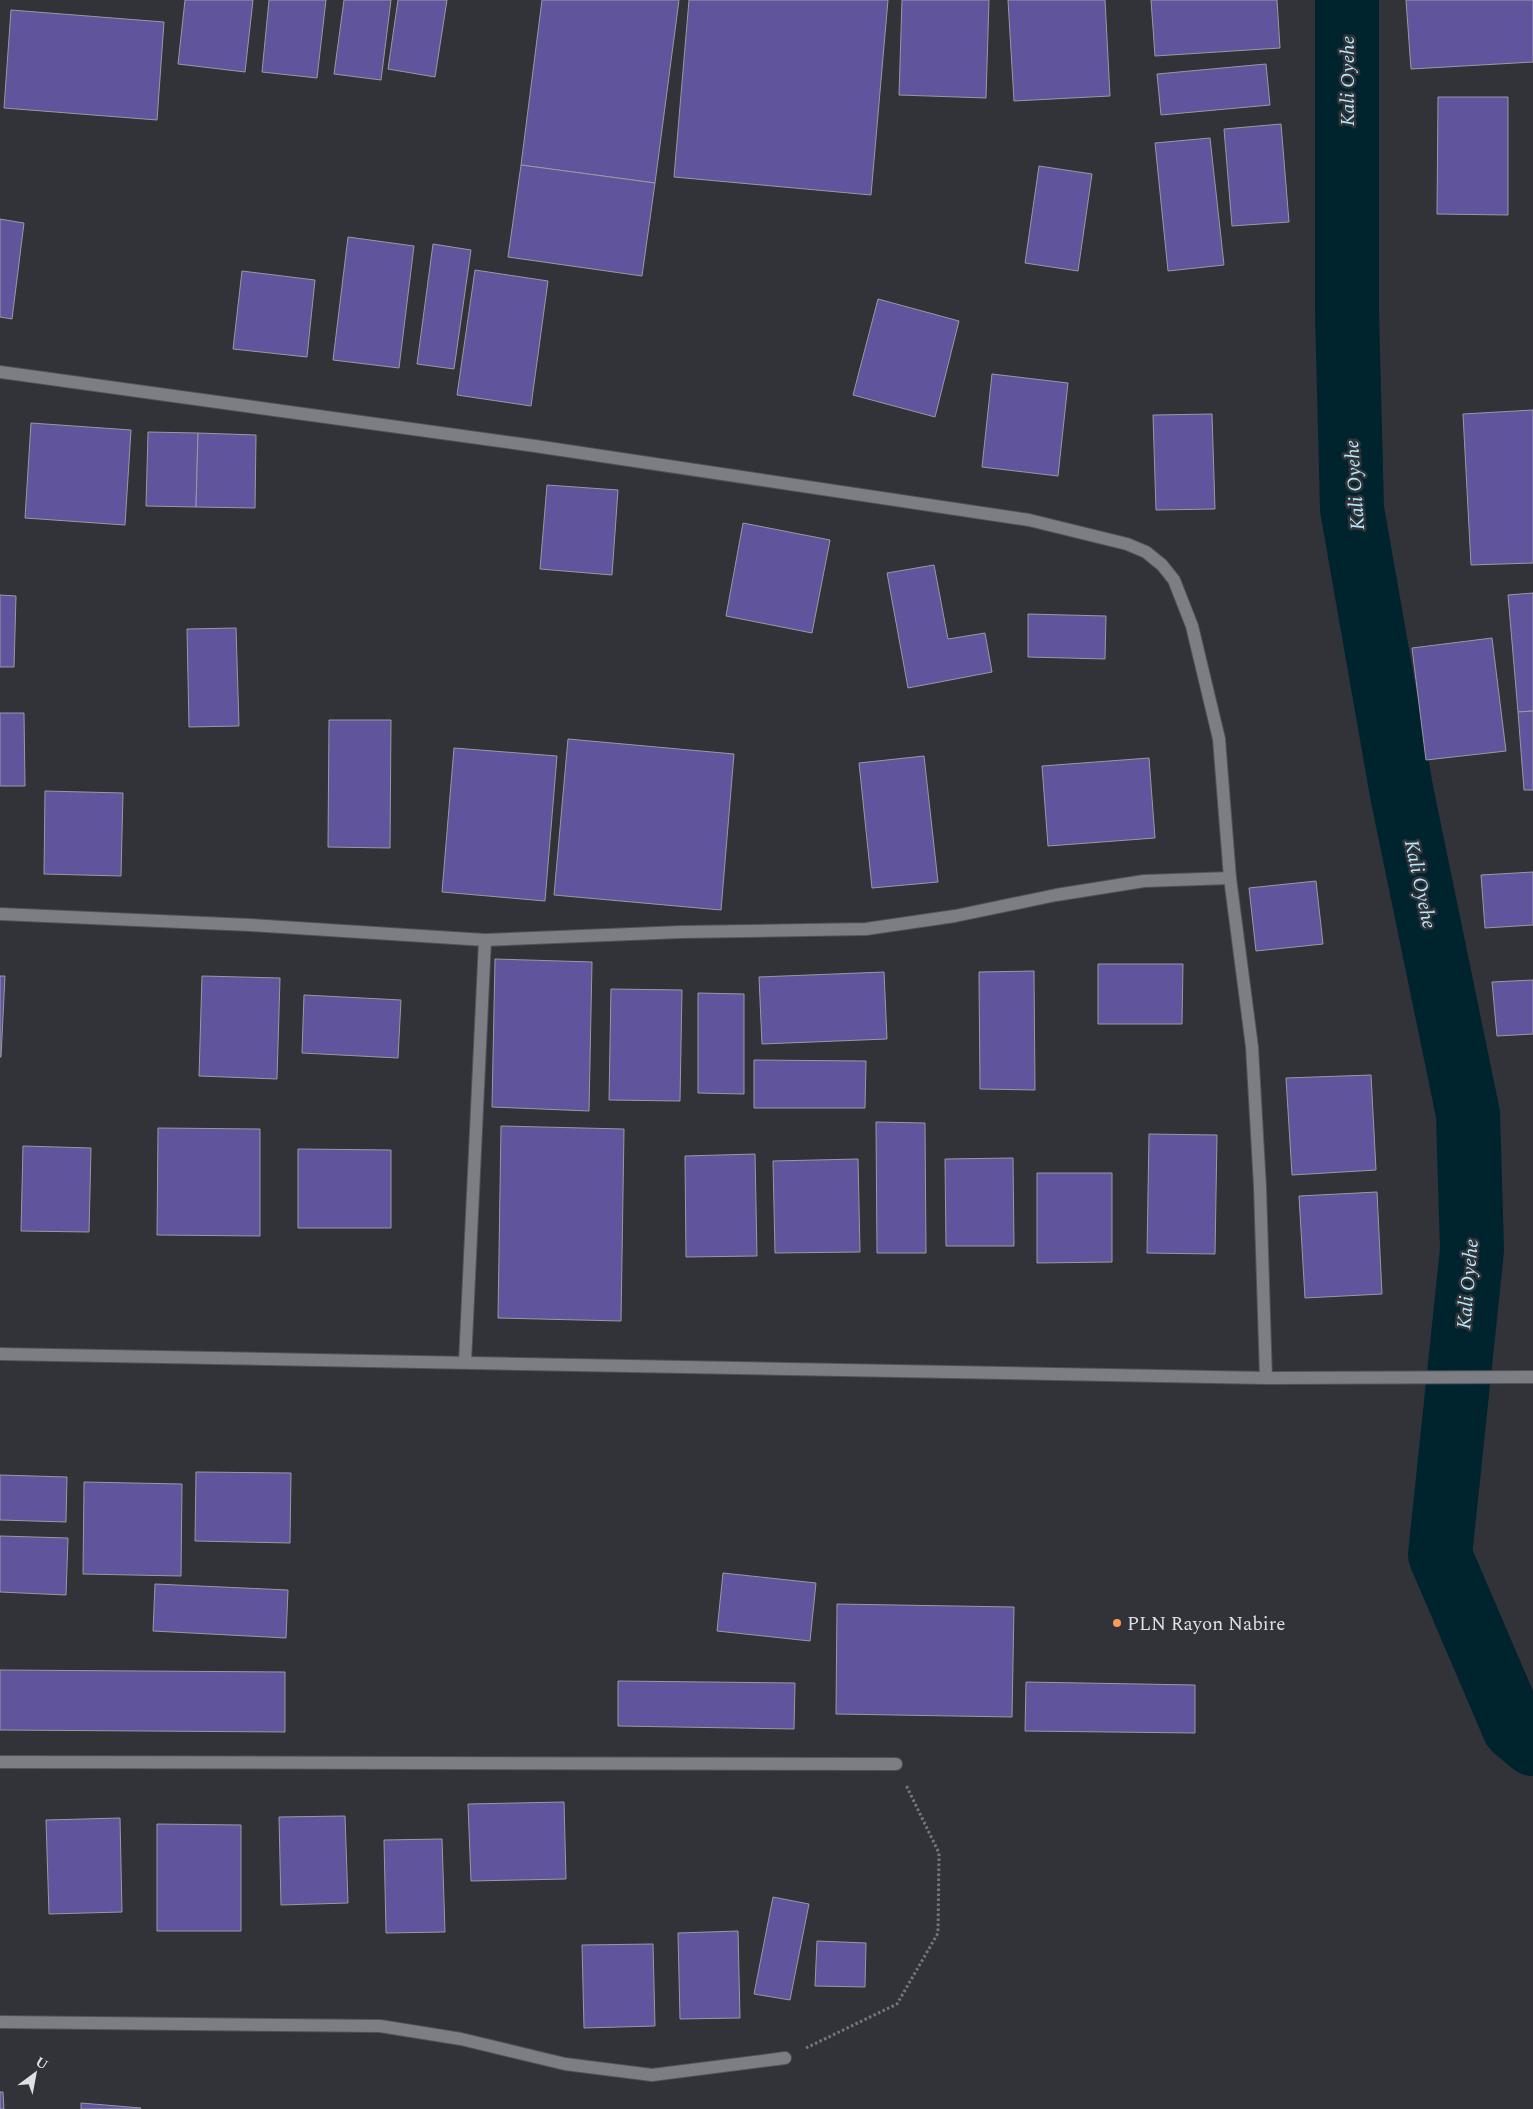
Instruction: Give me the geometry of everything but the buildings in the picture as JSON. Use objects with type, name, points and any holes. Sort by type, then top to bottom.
[{"type":"street","points":[[0,372],[536,446],[1029,520],[1127,544],[1146,552],[1162,565],[1174,580],[1192,626],[1220,739],[1230,878],[1252,1047],[1260,1187],[1266,1378]]},
{"type":"street","points":[[0,914],[260,926],[485,940],[681,932],[866,929],[955,916],[1056,895],[1144,881],[1230,878]]},
{"type":"street","points":[[465,1362],[485,940]]},
{"type":"street","points":[[0,1354],[1266,1378],[1528,1377]]},
{"type":"street","points":[[0,1762],[896,1764]]},
{"type":"street","points":[[0,2022],[380,2026],[461,2039],[566,2064],[652,2075],[785,2058]]},
{"type":"path","points":[[785,2058],[897,2004],[938,1933],[939,1854],[896,1764]]},
{"type":"waterway","name":"Kali Oyehe","points":[[1347,0],[1347,313],[1352,509],[1402,794],[1468,1114],[1472,1250],[1440,1555],[1514,1728],[1533,1744]]},
{"type":"place","name":"PLN Rayon Nabire","points":[[1117,1623]]}]
